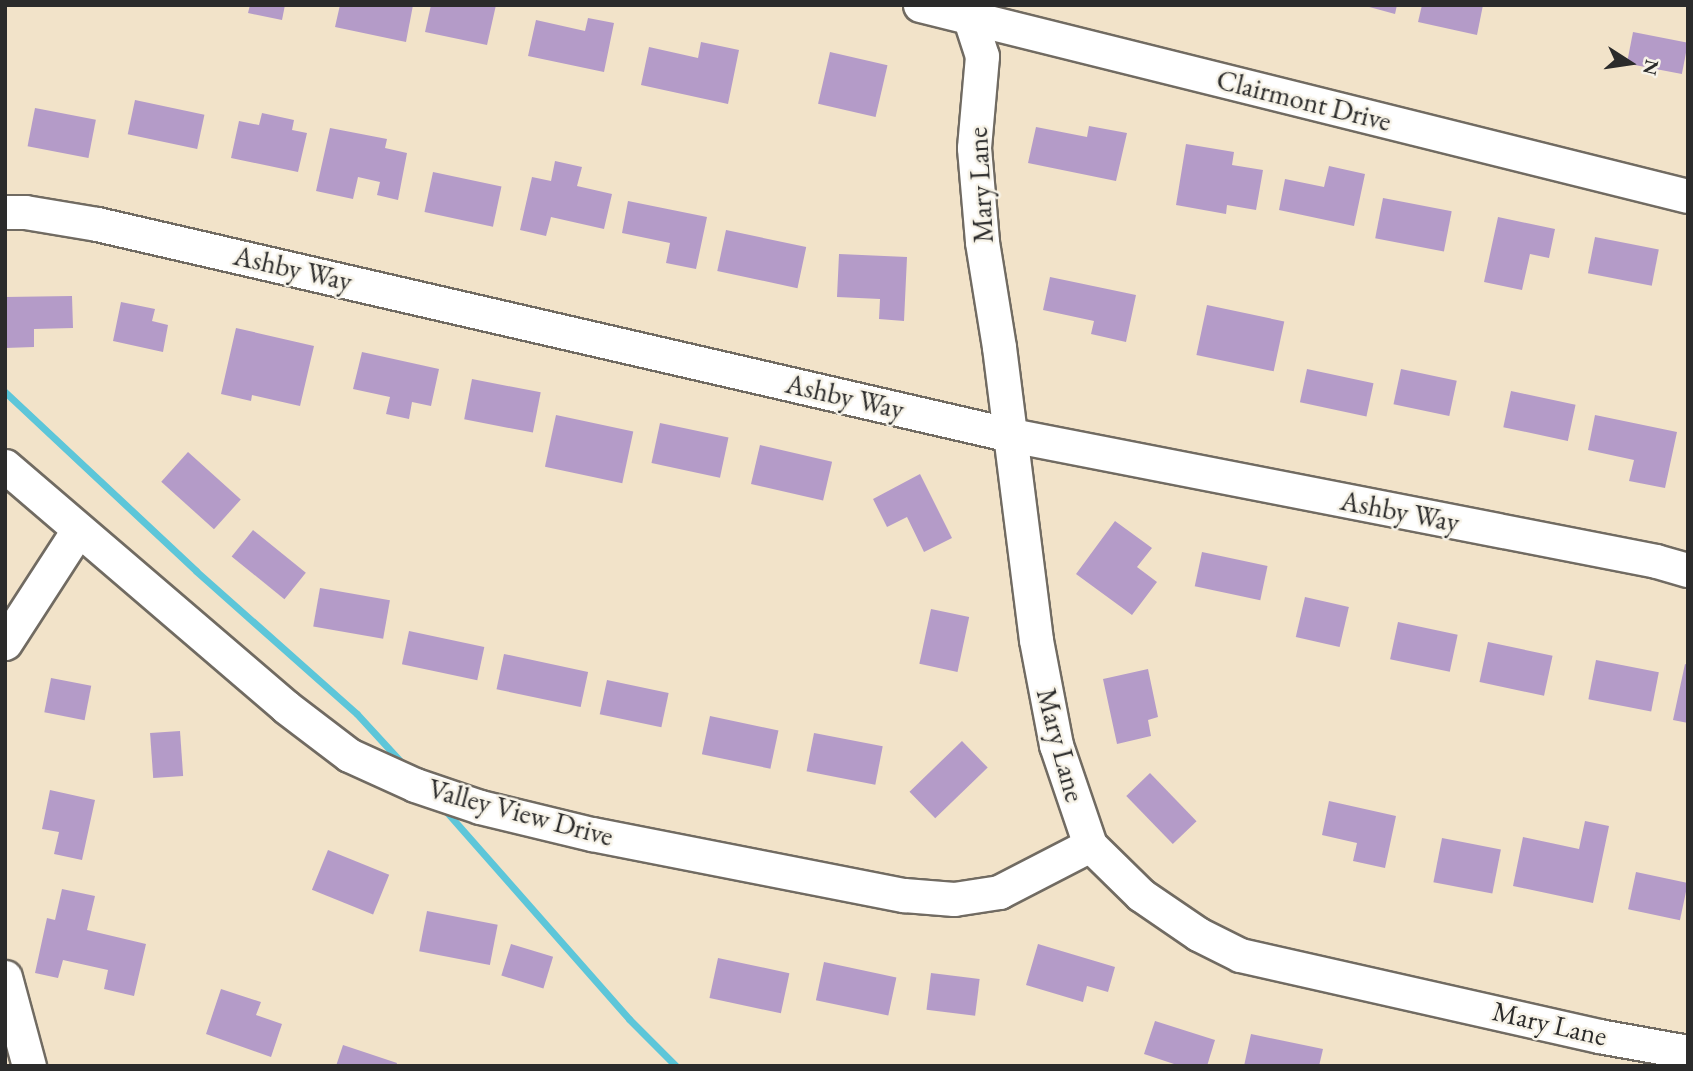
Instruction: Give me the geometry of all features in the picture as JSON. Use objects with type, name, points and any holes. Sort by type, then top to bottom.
[{"type":"street","name":"Clairmont Drive","points":[[920,5],[970,11],[1688,196]]},
{"type":"street","name":"Mary Lane","points":[[970,11],[982,56],[974,148],[982,242],[1036,640],[1056,746],[1090,845],[1141,895],[1198,934],[1240,955],[1688,1052]]},
{"type":"street","name":"Ashby Way","points":[[5,212],[25,212],[97,224],[1010,435],[1642,558],[1688,570]]},
{"type":"street","name":"Valley View Drive","points":[[5,466],[286,708],[349,755],[415,785],[480,807],[592,834],[904,895],[954,899],[999,892],[1090,845]]},
{"type":"street","points":[[5,643],[78,530]]},
{"type":"street","points":[[5,977],[29,1066]]},
{"type":"building","points":[[250,5],[285,5],[282,20],[248,13]]},
{"type":"building","points":[[340,5],[413,5],[406,42],[335,27]]},
{"type":"building","points":[[431,5],[496,5],[487,45],[425,32]]},
{"type":"building","points":[[1362,5],[1397,5],[1395,14]]},
{"type":"building","points":[[1422,5],[1483,5],[1477,35],[1418,22]]},
{"type":"building","points":[[588,18],[614,23],[604,72],[528,56],[536,20],[585,31]]},
{"type":"building","points":[[1633,32],[1688,43],[1682,74],[1627,63]]},
{"type":"building","points":[[701,42],[739,50],[728,104],[641,85],[649,47],[698,58]]},
{"type":"building","points":[[830,52],[887,65],[876,117],[818,104]]},
{"type":"building","points":[[135,100],[204,115],[197,149],[128,134]]},
{"type":"building","points":[[35,108],[96,120],[88,158],[28,146]]},
{"type":"building","points":[[262,113],[294,120],[292,130],[307,133],[298,172],[231,158],[239,121],[259,125]]},
{"type":"building","points":[[1089,126],[1127,133],[1116,181],[1028,163],[1036,127],[1087,137]]},
{"type":"building","points":[[330,128],[387,139],[385,148],[407,153],[398,200],[377,195],[380,182],[358,177],[353,199],[316,191]]},
{"type":"building","points":[[1186,144],[1234,152],[1232,165],[1263,170],[1256,210],[1227,205],[1226,214],[1176,205]]},
{"type":"building","points":[[555,161],[582,167],[577,186],[612,194],[604,229],[551,217],[546,236],[520,230],[532,177],[551,181]]},
{"type":"building","points":[[1329,166],[1365,174],[1354,226],[1279,210],[1285,179],[1324,187]]},
{"type":"building","points":[[433,172],[501,187],[493,227],[424,212]]},
{"type":"building","points":[[1383,198],[1452,211],[1444,252],[1375,238]]},
{"type":"building","points":[[628,201],[707,217],[696,269],[666,263],[670,243],[622,233]]},
{"type":"building","points":[[1498,217],[1555,229],[1549,258],[1530,254],[1522,290],[1484,282]]},
{"type":"building","points":[[726,230],[806,247],[797,288],[717,271]]},
{"type":"building","points":[[1595,237],[1659,249],[1652,286],[1588,273]]},
{"type":"building","points":[[839,254],[907,257],[904,321],[879,319],[880,299],[837,297]]},
{"type":"building","points":[[1050,277],[1136,295],[1126,342],[1091,334],[1094,321],[1043,310]]},
{"type":"building","points":[[72,296],[73,328],[34,329],[34,347],[5,348],[5,297]]},
{"type":"building","points":[[121,302],[155,309],[152,321],[168,325],[163,352],[113,341]]},
{"type":"building","points":[[1207,305],[1284,321],[1274,371],[1196,355]]},
{"type":"building","points":[[236,328],[314,346],[300,406],[252,395],[251,401],[221,394]]},
{"type":"building","points":[[362,352],[439,369],[431,406],[412,402],[409,419],[386,414],[390,397],[353,389]]},
{"type":"building","points":[[1307,369],[1374,383],[1366,416],[1300,402]]},
{"type":"building","points":[[1401,369],[1457,381],[1449,416],[1394,404]]},
{"type":"building","points":[[472,379],[541,392],[533,433],[464,419]]},
{"type":"building","points":[[1511,391],[1576,405],[1568,441],[1503,427]]},
{"type":"building","points":[[556,415],[633,431],[622,483],[545,467]]},
{"type":"building","points":[[1595,415],[1677,432],[1665,488],[1629,481],[1634,460],[1588,450]]},
{"type":"building","points":[[660,423],[728,438],[720,478],[651,463]]},
{"type":"building","points":[[760,445],[832,462],[823,501],[751,484]]},
{"type":"building","points":[[188,452],[241,500],[214,529],[161,482]]},
{"type":"building","points":[[920,474],[952,538],[924,552],[907,517],[887,527],[873,499]]},
{"type":"building","points":[[1115,521],[1152,548],[1137,567],[1157,582],[1132,615],[1076,574]]},
{"type":"building","points":[[253,530],[306,573],[284,599],[232,556]]},
{"type":"building","points":[[1202,552],[1268,566],[1260,600],[1195,586]]},
{"type":"building","points":[[320,588],[390,600],[383,639],[313,626]]},
{"type":"building","points":[[1305,597],[1349,607],[1340,647],[1296,637]]},
{"type":"building","points":[[931,609],[969,617],[958,672],[919,664]]},
{"type":"building","points":[[1398,622],[1458,635],[1450,672],[1390,659]]},
{"type":"building","points":[[409,631],[484,647],[477,680],[402,664]]},
{"type":"building","points":[[1488,642],[1553,656],[1544,696],[1479,682]]},
{"type":"building","points":[[504,654],[588,672],[581,707],[497,689]]},
{"type":"building","points":[[1596,660],[1659,672],[1651,711],[1588,699]]},
{"type":"building","points":[[1685,664],[1688,665],[1688,723],[1673,720]]},
{"type":"building","points":[[1148,669],[1158,717],[1148,720],[1151,736],[1117,744],[1103,679]]},
{"type":"building","points":[[51,678],[91,686],[85,720],[44,712]]},
{"type":"building","points":[[607,680],[669,693],[661,727],[600,714]]},
{"type":"building","points":[[710,716],[778,731],[770,769],[702,754]]},
{"type":"building","points":[[180,731],[183,776],[153,778],[150,733]]},
{"type":"building","points":[[814,733],[883,746],[875,785],[807,771]]},
{"type":"building","points":[[962,741],[988,768],[935,818],[909,792]]},
{"type":"building","points":[[1150,773],[1197,821],[1173,844],[1126,796]]},
{"type":"building","points":[[50,790],[95,800],[82,860],[54,854],[59,832],[42,829]]},
{"type":"building","points":[[1329,801],[1396,816],[1385,868],[1353,861],[1357,843],[1322,835]]},
{"type":"building","points":[[1585,821],[1609,826],[1593,903],[1513,886],[1523,837],[1579,849]]},
{"type":"building","points":[[1442,838],[1501,849],[1492,894],[1433,882]]},
{"type":"building","points":[[328,850],[389,875],[373,915],[312,890]]},
{"type":"building","points":[[1636,872],[1688,883],[1680,920],[1628,909]]},
{"type":"building","points":[[62,889],[95,896],[87,930],[146,944],[134,996],[104,989],[108,970],[63,960],[58,978],[35,973],[47,918],[55,920]]},
{"type":"building","points":[[427,911],[498,925],[490,965],[419,951]]},
{"type":"building","points":[[511,944],[553,957],[543,988],[501,976]]},
{"type":"building","points":[[1038,944],[1115,967],[1108,992],[1087,986],[1083,1002],[1026,985]]},
{"type":"building","points":[[718,958],[789,973],[781,1013],[709,998]]},
{"type":"building","points":[[824,962],[896,977],[888,1016],[816,1000]]},
{"type":"building","points":[[931,973],[980,979],[975,1016],[926,1010]]},
{"type":"building","points":[[221,989],[261,1002],[256,1015],[282,1024],[271,1057],[206,1034]]},
{"type":"building","points":[[1155,1021],[1215,1040],[1207,1066],[1180,1066],[1144,1054]]},
{"type":"building","points":[[1251,1034],[1323,1049],[1319,1066],[1244,1066]]},
{"type":"building","points":[[343,1045],[397,1063],[396,1066],[336,1066]]},
{"type":"waterway","points":[[5,392],[196,571],[357,714],[403,764]]},
{"type":"waterway","points":[[444,809],[629,1019],[676,1066]]}]
